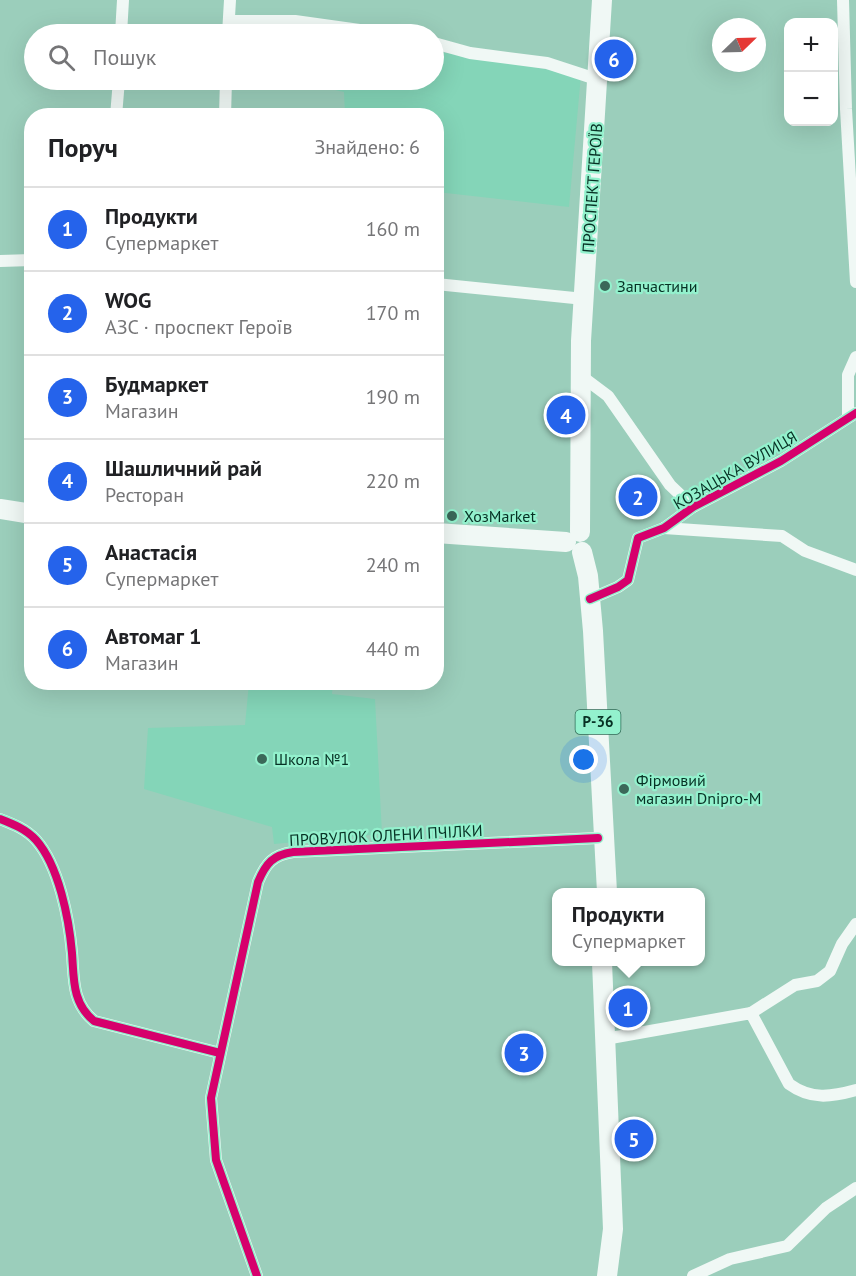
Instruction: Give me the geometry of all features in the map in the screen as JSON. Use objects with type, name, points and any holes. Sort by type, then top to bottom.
[{"type":"main road","name":"ПРОСПЕКТ ГЕРОЇВ","points":[[600,888],[582,602],[575,545],[580,375],[602,0]]},
{"type":"main road","points":[[0,509],[24,513]]},
{"type":"main road","points":[[444,534],[575,545]]},
{"type":"main road","name":"ПРОСПЕКТ ГЕРОЇВ","points":[[575,545],[590,599],[607,888]]},
{"type":"main road","points":[[602,966],[610,1037]]},
{"type":"main road","points":[[610,966],[613,1229],[616,1276]]},
{"type":"street","points":[[122,24],[123,0]]},
{"type":"street","points":[[229,24],[230,0]]},
{"type":"street","points":[[843,0],[851,109],[856,282]]},
{"type":"street","points":[[229,21],[295,21],[316,24]]},
{"type":"street","points":[[444,46],[470,53],[547,63],[599,80]]},
{"type":"street","points":[[117,108],[118,90]]},
{"type":"street","points":[[225,108],[226,90]]},
{"type":"street","points":[[0,261],[24,260]]},
{"type":"street","points":[[444,285],[584,299]]},
{"type":"street","name":"КОЗАЦЬКА ВУЛИЦЯ","points":[[590,599],[618,588],[628,580],[638,538],[664,528],[693,507],[781,461],[852,414],[848,375],[856,357]]},
{"type":"street","points":[[580,375],[608,396],[670,485],[693,507]]},
{"type":"street","points":[[664,528],[782,536],[805,551],[856,570]]},
{"type":"street","points":[[0,819],[20,827],[37,841],[59,883],[69,926],[75,993],[82,1011],[94,1021],[220,1053]]},
{"type":"street","name":"ПРОВУЛОК ОЛЕНИ ПЧІЛКИ","points":[[256,1276],[216,1160],[211,1098],[258,882],[265,866],[271,859],[281,854],[302,852],[598,838]]},
{"type":"street","points":[[610,1037],[751,1013],[795,985],[817,981],[830,971],[842,944],[856,924]]},
{"type":"street","points":[[751,1013],[789,1084],[799,1092],[831,1097],[856,1090]]},
{"type":"street","points":[[693,1276],[730,1259],[787,1246],[826,1208],[856,1188]]},
{"type":"shaded area","points":[[444,53],[581,75],[569,207],[444,193],[444,108],[345,108],[344,92],[335,90],[444,90]]},
{"type":"shaded area","name":"Школа №1","points":[[248,690],[332,690],[332,694],[375,699],[382,834],[274,844],[272,827],[144,789],[148,728],[245,725]]},
{"type":"cycle path","points":[[590,599],[628,580],[638,538],[664,528],[693,507],[781,461],[856,413]]},
{"type":"cycle path","points":[[0,819],[19,827],[32,836],[51,864],[62,894],[71,939],[76,990],[87,1014],[94,1021],[220,1053]]},
{"type":"cycle path","points":[[257,1276],[216,1160],[211,1098],[258,882],[267,865],[280,855],[293,852],[598,838]]},
{"type":"place","name":"Автомаг 1","points":[[614,59]]},
{"type":"place","name":"Запчастини","points":[[605,286]]},
{"type":"place","name":"Шашличний рай","points":[[566,415]]},
{"type":"place","name":"WOG","points":[[638,497]]},
{"type":"place","name":"ХозMarket","points":[[452,516]]},
{"type":"place","name":"Школа №1","points":[[262,759]]},
{"type":"place","name":"Фірмовий магазин Dnipro-M","points":[[624,789]]},
{"type":"place","name":"Продукти","points":[[628,1008]]},
{"type":"place","name":"Будмаркет","points":[[524,1053]]},
{"type":"place","name":"Анастасія","points":[[634,1139]]}]
